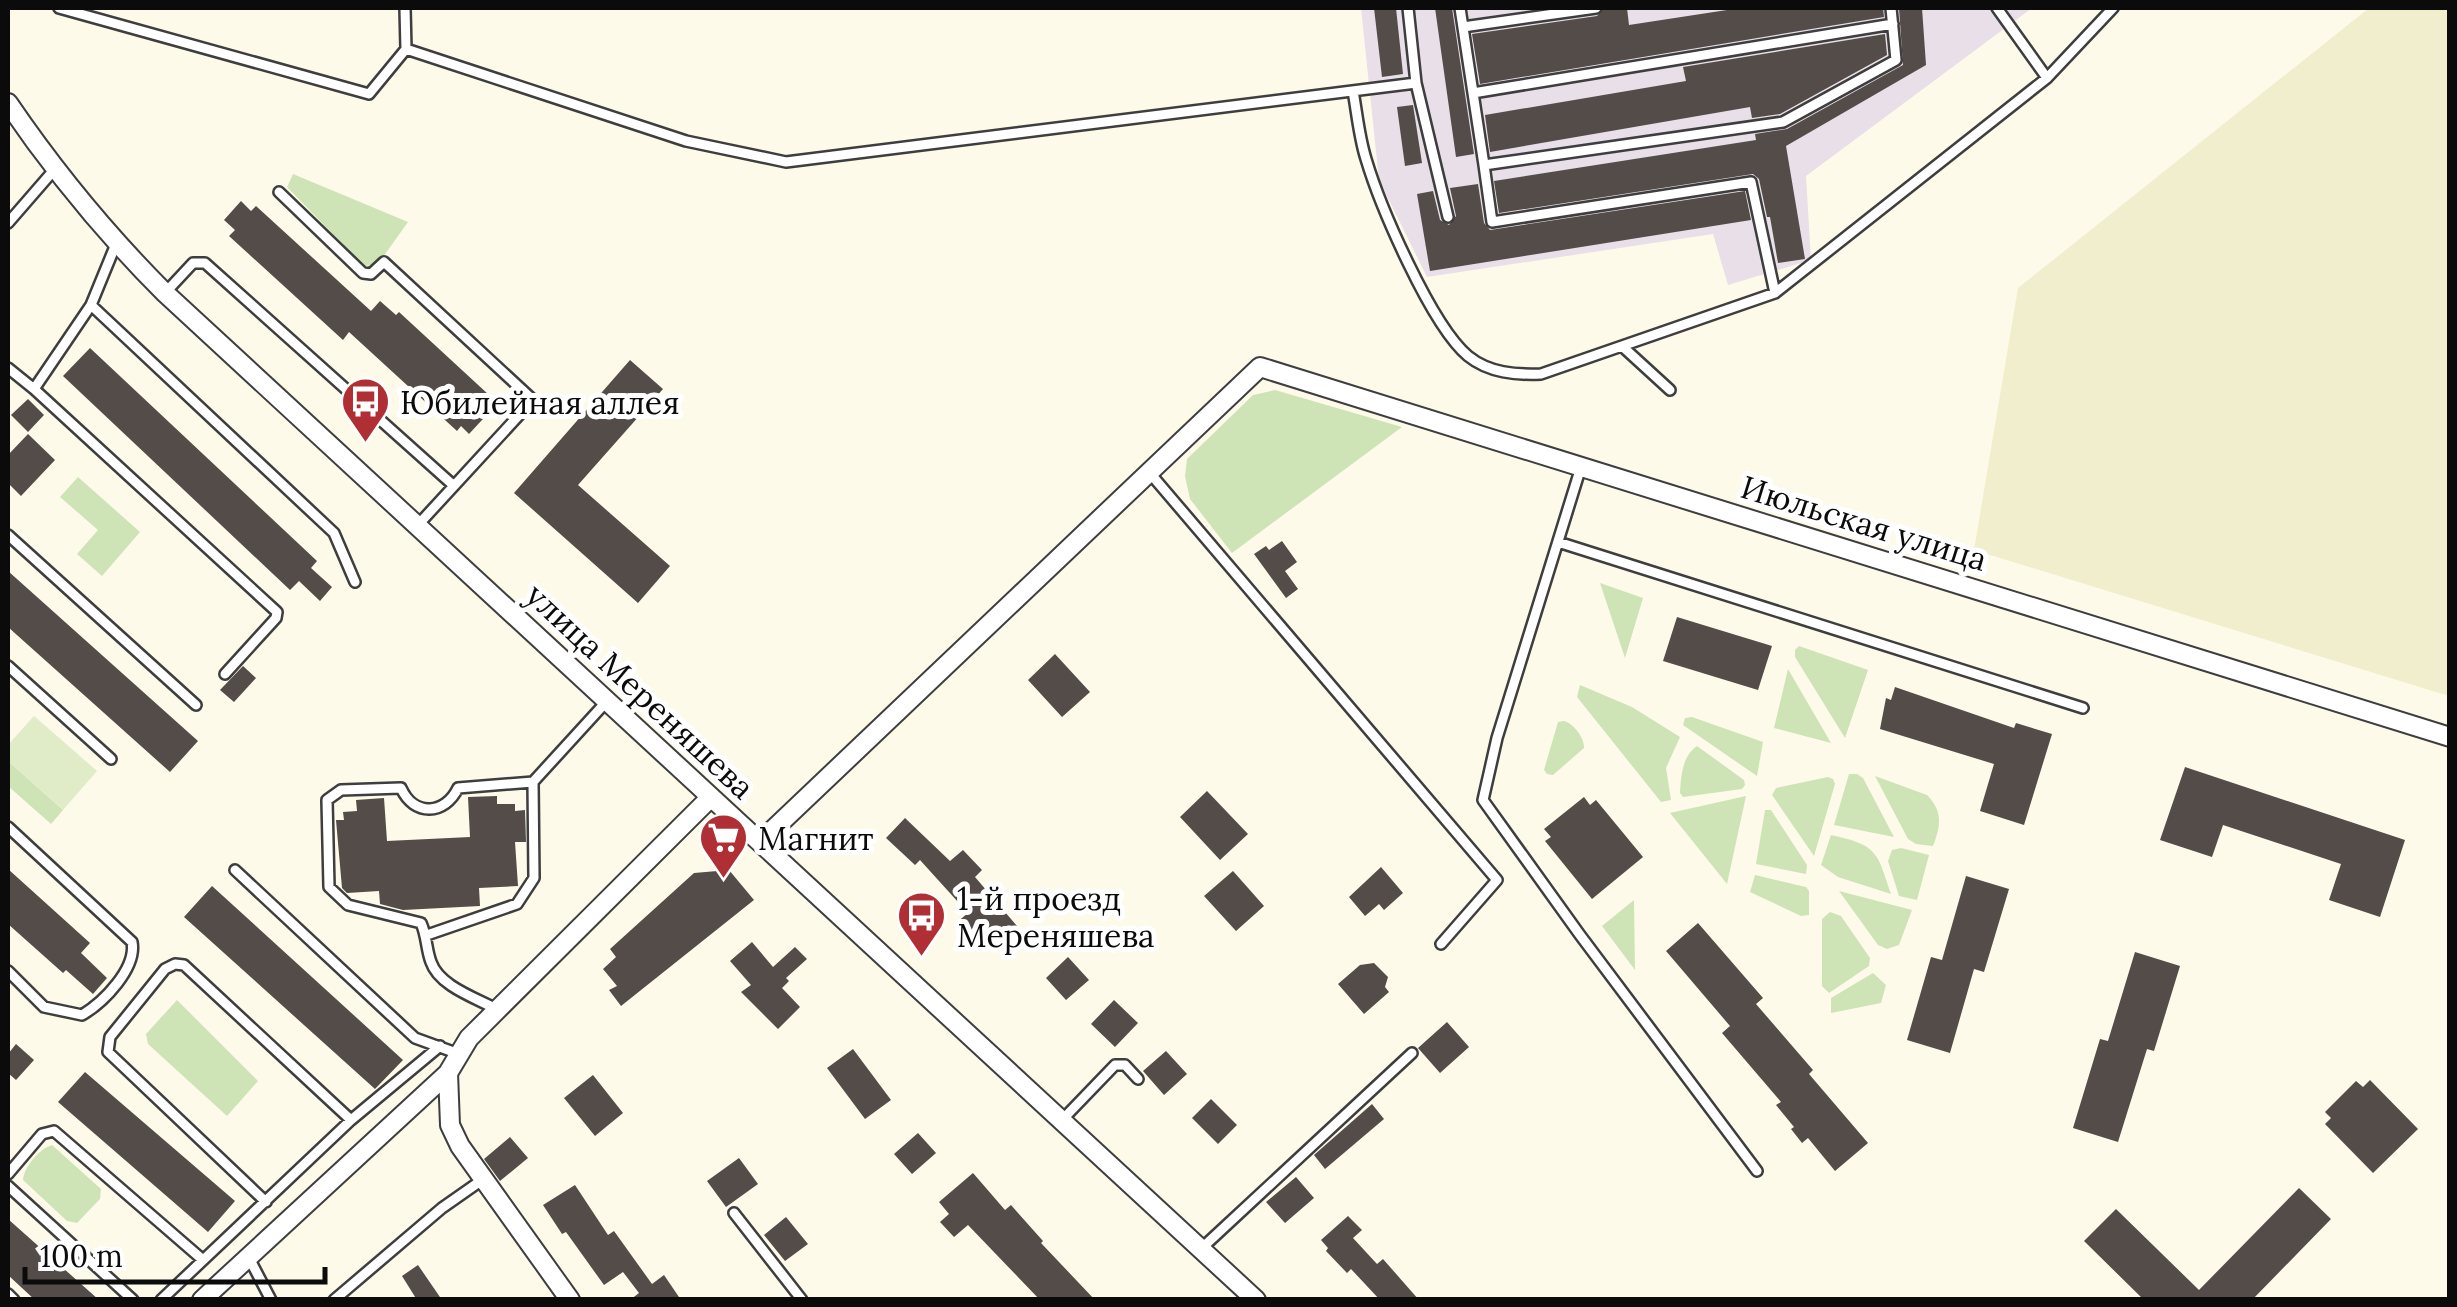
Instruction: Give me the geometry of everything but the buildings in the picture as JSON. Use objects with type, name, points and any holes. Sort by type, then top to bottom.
[{"type":"street","name":"улица Мереняшева","points":[[8,103],[54,170],[116,244],[165,293],[1256,1300]]},
{"type":"street","name":"Июльская улица","points":[[1149,472],[1260,367],[2450,737]]},
{"type":"street","points":[[760,842],[1149,472]]},
{"type":"street","points":[[202,1300],[448,1073],[469,1038],[711,797]]},
{"type":"street","points":[[448,1073],[450,1125],[482,1180],[570,1300]]},
{"type":"lane","points":[[59,8],[369,94],[406,48],[405,8]]},
{"type":"lane","points":[[103,20],[105,8]]},
{"type":"lane","points":[[1408,8],[1416,82],[1448,217]]},
{"type":"lane","points":[[1460,8],[1492,222],[1751,182],[1775,293]]},
{"type":"lane","points":[[1463,27],[1596,8]]},
{"type":"lane","points":[[1484,166],[1783,122],[1896,60],[1891,8]]},
{"type":"lane","points":[[1997,8],[2046,78]]},
{"type":"lane","points":[[1353,90],[1365,156],[1418,283],[1467,355],[1490,369],[1541,374],[1775,293],[2046,78],[2114,8]]},
{"type":"lane","points":[[1473,93],[1892,24]]},
{"type":"lane","points":[[406,48],[686,141],[786,162],[1416,82]]},
{"type":"lane","points":[[8,223],[54,170]]},
{"type":"lane","points":[[279,192],[364,273],[372,274],[384,262],[534,400],[417,526]]},
{"type":"lane","points":[[34,389],[91,305],[116,244]]},
{"type":"lane","points":[[165,293],[193,263],[205,263],[452,485]]},
{"type":"lane","points":[[91,305],[334,533],[355,582]]},
{"type":"lane","points":[[1623,346],[1670,390]]},
{"type":"lane","points":[[8,368],[277,612],[276,618],[225,674]]},
{"type":"lane","points":[[1581,467],[1499,733],[1483,800],[1758,1171]]},
{"type":"lane","points":[[1149,472],[1497,880],[1440,944]]},
{"type":"lane","points":[[8,535],[196,705]]},
{"type":"lane","points":[[1558,542],[2083,708]]},
{"type":"lane","points":[[8,666],[111,759]]},
{"type":"lane","points":[[427,936],[517,904],[534,878],[533,782],[607,701]]},
{"type":"lane","points":[[496,1010],[443,980],[431,964],[421,923],[348,905],[329,887],[327,800],[341,790],[401,788],[414,806],[428,810],[443,807],[458,788],[533,782]]},
{"type":"lane","points":[[8,827],[132,942],[134,956],[128,968],[88,1011],[76,1015],[44,1007],[8,971]]},
{"type":"lane","points":[[235,870],[416,1038],[459,1054]]},
{"type":"lane","points":[[266,1202],[108,1052],[110,1036],[166,969],[184,965],[351,1120]]},
{"type":"lane","points":[[161,1300],[351,1120],[440,1046]]},
{"type":"lane","points":[[1203,1247],[1412,1053]]},
{"type":"lane","points":[[1063,1119],[1115,1065],[1125,1065],[1138,1080]]},
{"type":"lane","points":[[8,1174],[42,1134],[54,1131],[203,1260]]},
{"type":"lane","points":[[334,1300],[442,1208],[482,1180]]},
{"type":"lane","points":[[8,1186],[134,1300]]},
{"type":"lane","points":[[734,1213],[802,1300]]},
{"type":"lane","points":[[248,1255],[271,1300]]},
{"type":"lane","points":[[8,1294],[14,1300]]},
{"type":"shaded area","points":[[1361,8],[2032,8],[1806,176],[1811,260],[1728,285],[1713,234],[1427,277],[1379,180]]},
{"type":"shaded area","points":[[2369,8],[2449,8],[2449,696],[1974,550],[2018,288]]},
{"type":"green space","points":[[293,174],[408,222],[378,264],[364,266],[287,187]]},
{"type":"green space","points":[[1275,390],[1402,427],[1232,553],[1190,499],[1185,476],[1187,459],[1253,395]]},
{"type":"green space","points":[[78,477],[140,532],[102,576],[77,554],[98,530],[60,497]]},
{"type":"green space","points":[[1600,583],[1643,598],[1625,658]]},
{"type":"green space","points":[[1799,646],[1868,670],[1845,738],[1795,657]]},
{"type":"green space","points":[[1788,669],[1831,743],[1774,728]]},
{"type":"green space","points":[[1580,685],[1632,707],[1680,737],[1666,768],[1671,800],[1661,802],[1577,697]]},
{"type":"green space","points":[[34,716],[97,771],[63,810],[8,761],[8,745]]},
{"type":"green space","points":[[1692,717],[1763,742],[1757,776],[1683,725],[1685,718]]},
{"type":"green space","points":[[1564,721],[1578,731],[1584,748],[1553,775],[1547,774],[1544,770],[1558,722]]},
{"type":"green space","points":[[1697,746],[1744,780],[1742,789],[1683,797],[1683,767]]},
{"type":"green space","points":[[8,761],[63,810],[51,824],[8,786]]},
{"type":"green space","points":[[1849,774],[1863,778],[1894,837],[1834,825]]},
{"type":"green space","points":[[1875,776],[1927,795],[1932,801],[1939,819],[1933,846],[1908,839]]},
{"type":"green space","points":[[1828,777],[1835,784],[1814,856],[1772,795],[1776,788]]},
{"type":"green space","points":[[1746,796],[1727,884],[1670,813]]},
{"type":"green space","points":[[1765,810],[1771,810],[1807,865],[1806,874],[1756,864]]},
{"type":"green space","points":[[1831,835],[1858,842],[1873,852],[1891,894],[1838,877],[1821,865]]},
{"type":"green space","points":[[1901,848],[1929,855],[1917,900],[1899,896],[1888,861],[1892,850]]},
{"type":"green space","points":[[1755,875],[1806,887],[1809,915],[1801,916],[1750,892]]},
{"type":"green space","points":[[1839,891],[1912,910],[1899,945],[1887,949],[1878,945]]},
{"type":"green space","points":[[1634,900],[1635,970],[1602,926]]},
{"type":"green space","points":[[1830,912],[1841,916],[1870,958],[1869,966],[1829,993],[1822,986],[1822,919]]},
{"type":"green space","points":[[1873,973],[1886,985],[1881,1003],[1831,1013],[1831,998]]},
{"type":"green space","points":[[177,1000],[258,1081],[227,1116],[148,1044],[146,1034]]},
{"type":"green space","points":[[52,1145],[101,1189],[100,1199],[77,1223],[67,1221],[23,1180],[33,1159]]},
{"type":"place","name":"Юбилейная аллея","points":[[365,444]]},
{"type":"place","name":"Магнит","points":[[723,880]]},
{"type":"place","name":"1-й проезд Мереняшева","points":[[922,958]]}]
